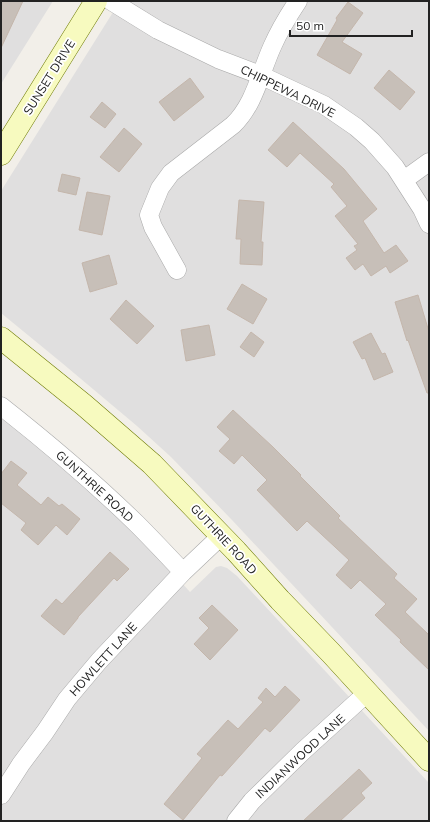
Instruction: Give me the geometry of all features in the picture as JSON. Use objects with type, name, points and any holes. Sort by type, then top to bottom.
[{"type":"street","name":"SUNSET DRIVE","points":[[1,154],[96,1]]},
{"type":"street","name":"CHIPPEWA DRIVE","points":[[111,1],[158,30],[218,59],[260,75],[324,105],[356,127],[372,141],[395,167],[422,208],[429,224]]},
{"type":"street","points":[[177,270],[152,227],[149,215],[160,188],[171,173],[240,118],[248,106],[272,47],[284,23],[298,1]]},
{"type":"street","points":[[404,180],[429,162]]},
{"type":"street","name":"GUTHRIE ROAD","points":[[1,338],[84,405],[152,464],[236,551],[429,760]]},
{"type":"street","name":"GUNTHRIE ROAD","points":[[1,406],[106,494],[183,572]]},
{"type":"street","name":"HOWLETT LANE","points":[[1,795],[21,764],[67,700],[99,661],[183,572],[221,536]]},
{"type":"street","name":"INDIANWOOD LANE","points":[[236,821],[258,795],[367,693]]},
{"type":"shaded area","points":[[1,1],[53,1],[1,84]]},
{"type":"shaded area","points":[[120,1],[429,1],[429,731],[232,520],[171,457],[137,426],[1,313],[1,191]]},
{"type":"shaded area","points":[[1,417],[84,484],[149,547],[190,592],[216,567],[221,566],[227,568],[237,576],[429,783],[429,821],[1,821]]},
{"type":"building","points":[[1,1],[23,1],[1,48]]},
{"type":"building","points":[[348,2],[363,13],[342,42],[362,54],[350,74],[317,55],[337,20],[336,18]]},
{"type":"building","points":[[389,70],[415,92],[400,110],[374,88]]},
{"type":"building","points":[[190,78],[204,97],[174,121],[159,102]]},
{"type":"building","points":[[102,102],[116,114],[105,128],[90,117]]},
{"type":"building","points":[[293,122],[344,169],[377,209],[363,221],[384,253],[396,245],[408,261],[390,273],[386,266],[371,276],[363,264],[355,270],[346,258],[357,250],[354,246],[358,244],[335,216],[347,206],[331,187],[334,184],[300,153],[287,167],[268,150]]},
{"type":"building","points":[[124,128],[142,144],[119,172],[100,157]]},
{"type":"building","points":[[62,174],[80,178],[76,195],[58,191]]},
{"type":"building","points":[[87,192],[110,196],[102,235],[79,230]]},
{"type":"building","points":[[239,200],[264,202],[261,242],[263,242],[262,265],[240,264],[241,239],[236,239]]},
{"type":"building","points":[[109,255],[117,284],[90,292],[82,263]]},
{"type":"building","points":[[242,284],[267,299],[253,324],[227,309]]},
{"type":"building","points":[[418,295],[429,332],[429,393],[427,393],[408,340],[407,341],[395,302]]},
{"type":"building","points":[[126,300],[154,326],[137,344],[110,319]]},
{"type":"building","points":[[209,325],[215,355],[186,361],[181,330]]},
{"type":"building","points":[[251,332],[264,342],[254,357],[240,347]]},
{"type":"building","points":[[371,333],[382,354],[385,353],[393,372],[374,380],[365,358],[362,359],[353,342]]},
{"type":"building","points":[[233,410],[301,475],[300,476],[340,516],[338,518],[397,574],[394,578],[417,599],[405,612],[429,635],[429,670],[375,615],[386,604],[360,580],[351,589],[336,575],[349,560],[307,521],[297,531],[257,490],[267,480],[242,455],[234,464],[219,451],[230,439],[217,427]]},
{"type":"building","points":[[11,461],[27,473],[17,485],[41,505],[48,497],[59,506],[62,504],[80,519],[67,535],[56,525],[38,545],[21,530],[26,523],[1,503],[1,474]]},
{"type":"building","points":[[110,552],[129,569],[117,581],[114,578],[78,617],[64,635],[41,616],[56,599],[62,604]]},
{"type":"building","points":[[212,605],[238,630],[210,660],[194,644],[209,628],[199,618]]},
{"type":"building","points":[[285,686],[300,700],[270,732],[265,728],[222,776],[220,775],[183,820],[164,804],[202,758],[197,754],[228,720],[238,729],[263,702],[258,698],[266,688],[275,697]]},
{"type":"building","points":[[359,769],[372,783],[361,793],[365,798],[340,821],[303,821]]}]
